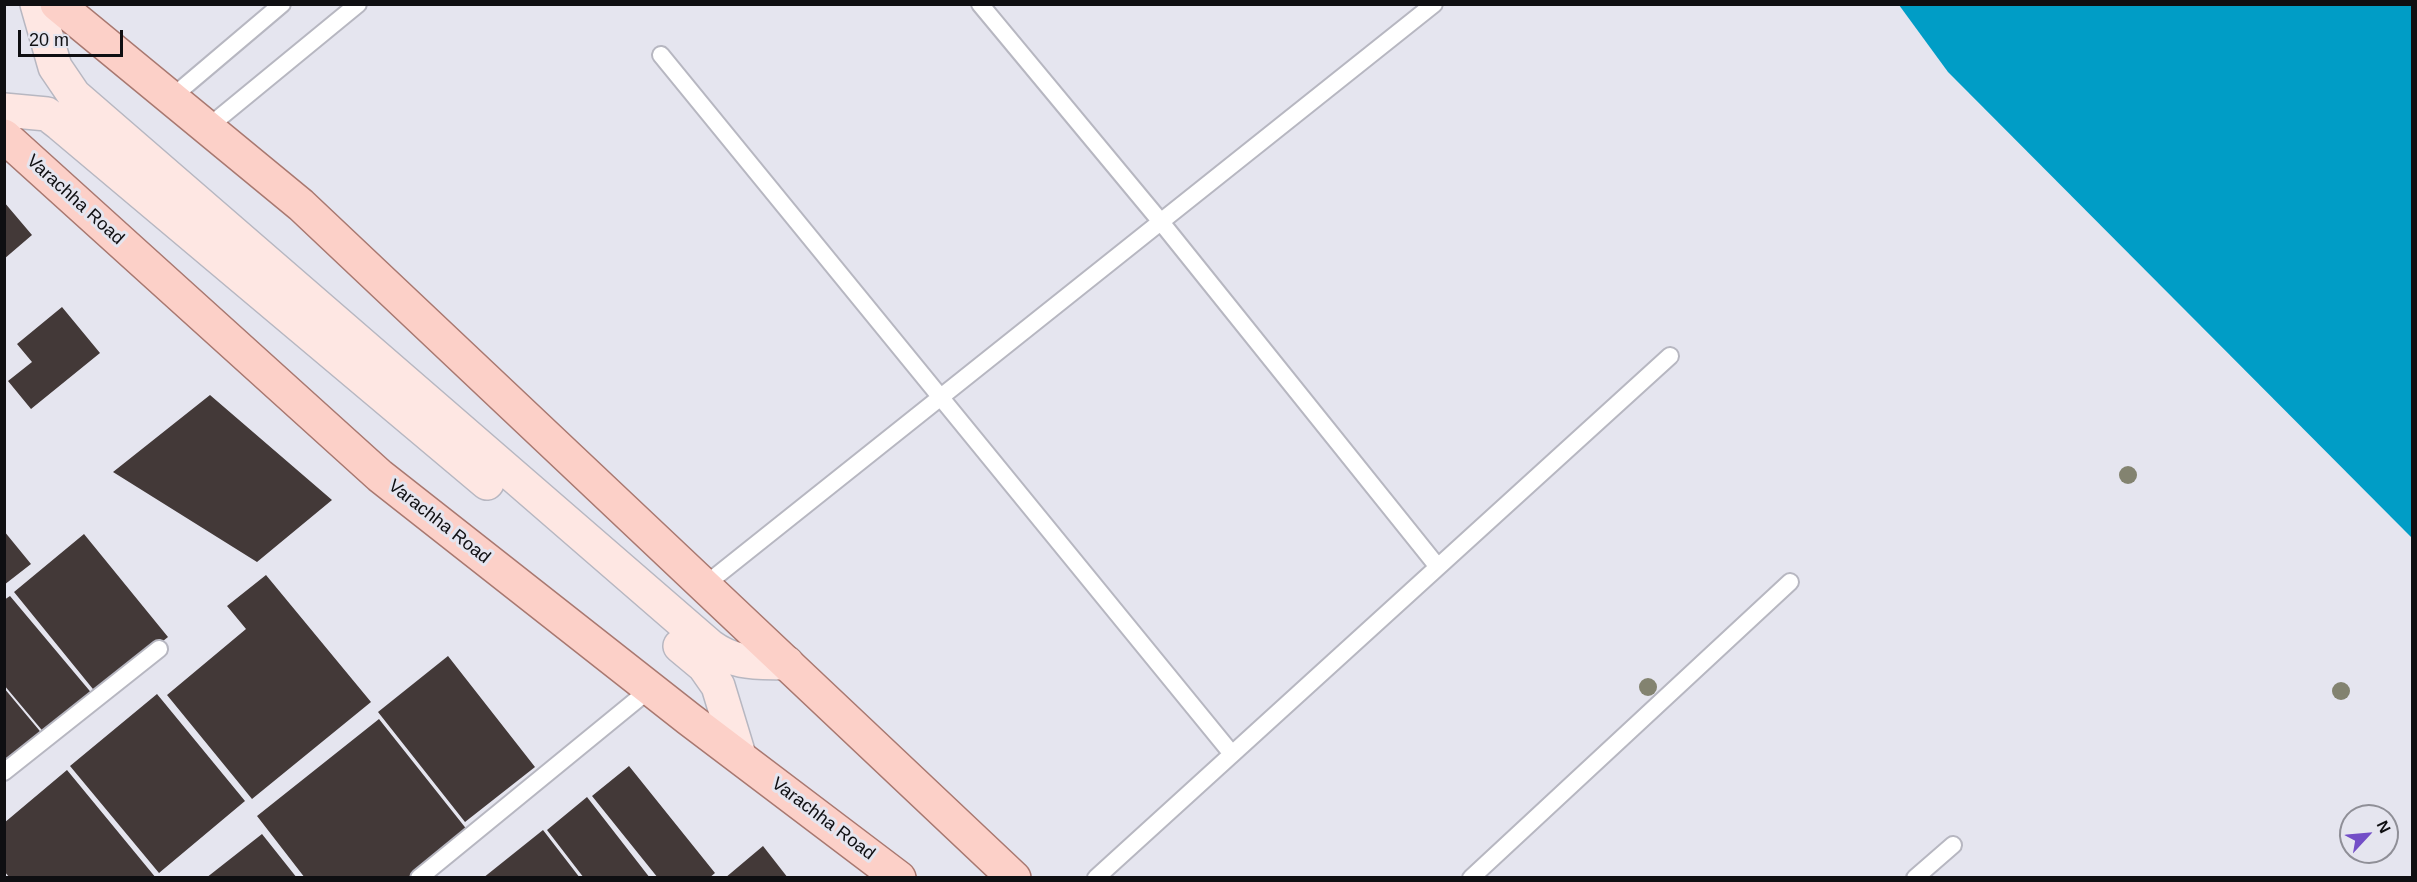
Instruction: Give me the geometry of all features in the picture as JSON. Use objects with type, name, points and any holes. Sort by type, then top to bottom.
[{"type":"main road","points":[[37,4],[55,67],[74,95],[710,646],[725,657],[741,662],[787,663]]},
{"type":"main road","points":[[57,4],[301,205],[1014,878]]},
{"type":"main road","points":[[5,131],[46,114],[60,124],[704,666],[718,686],[739,755]]},
{"type":"main road","name":"Varachha Road","points":[[5,131],[380,476],[650,689],[899,878]]},
{"type":"lane","points":[[171,98],[282,4]]},
{"type":"lane","points":[[207,128],[358,4]]},
{"type":"lane","points":[[980,4],[1161,222],[1438,567]]},
{"type":"lane","points":[[705,585],[1434,4]]},
{"type":"lane","points":[[661,55],[1232,754]]},
{"type":"lane","points":[[1096,878],[1670,356]]},
{"type":"lane","points":[[1472,878],[1790,582]]},
{"type":"lane","points":[[4,772],[159,649]]},
{"type":"lane","points":[[418,878],[650,689]]},
{"type":"lane","points":[[1915,878],[1953,845]]},
{"type":"water","points":[[1899,5],[2412,5],[2412,538],[1948,72]]},
{"type":"building","points":[[4,202],[32,235],[4,259]]},
{"type":"building","points":[[62,307],[100,353],[31,409],[8,381],[32,362],[17,344]]},
{"type":"building","points":[[210,395],[332,500],[257,562],[113,472]]},
{"type":"building","points":[[4,531],[31,564],[4,585]]},
{"type":"building","points":[[84,534],[168,637],[97,694],[14,592]]},
{"type":"building","points":[[266,575],[371,702],[252,799],[167,695],[246,629],[227,606]]},
{"type":"building","points":[[10,596],[94,696],[46,735],[4,685],[4,600]]},
{"type":"building","points":[[448,656],[535,767],[465,822],[378,712]]},
{"type":"building","points":[[4,688],[44,736],[4,769]]},
{"type":"building","points":[[157,694],[245,801],[159,873],[70,766]]},
{"type":"building","points":[[379,719],[468,831],[409,878],[305,878],[257,816]]},
{"type":"building","points":[[629,766],[715,873],[709,878],[658,878],[592,796]]},
{"type":"building","points":[[67,770],[156,878],[10,878],[4,871],[4,823]]},
{"type":"building","points":[[587,797],[650,878],[584,878],[547,830]]},
{"type":"building","points":[[543,830],[580,878],[483,878]]},
{"type":"building","points":[[262,834],[297,878],[206,878]]},
{"type":"building","points":[[763,846],[788,878],[725,878]]}]
